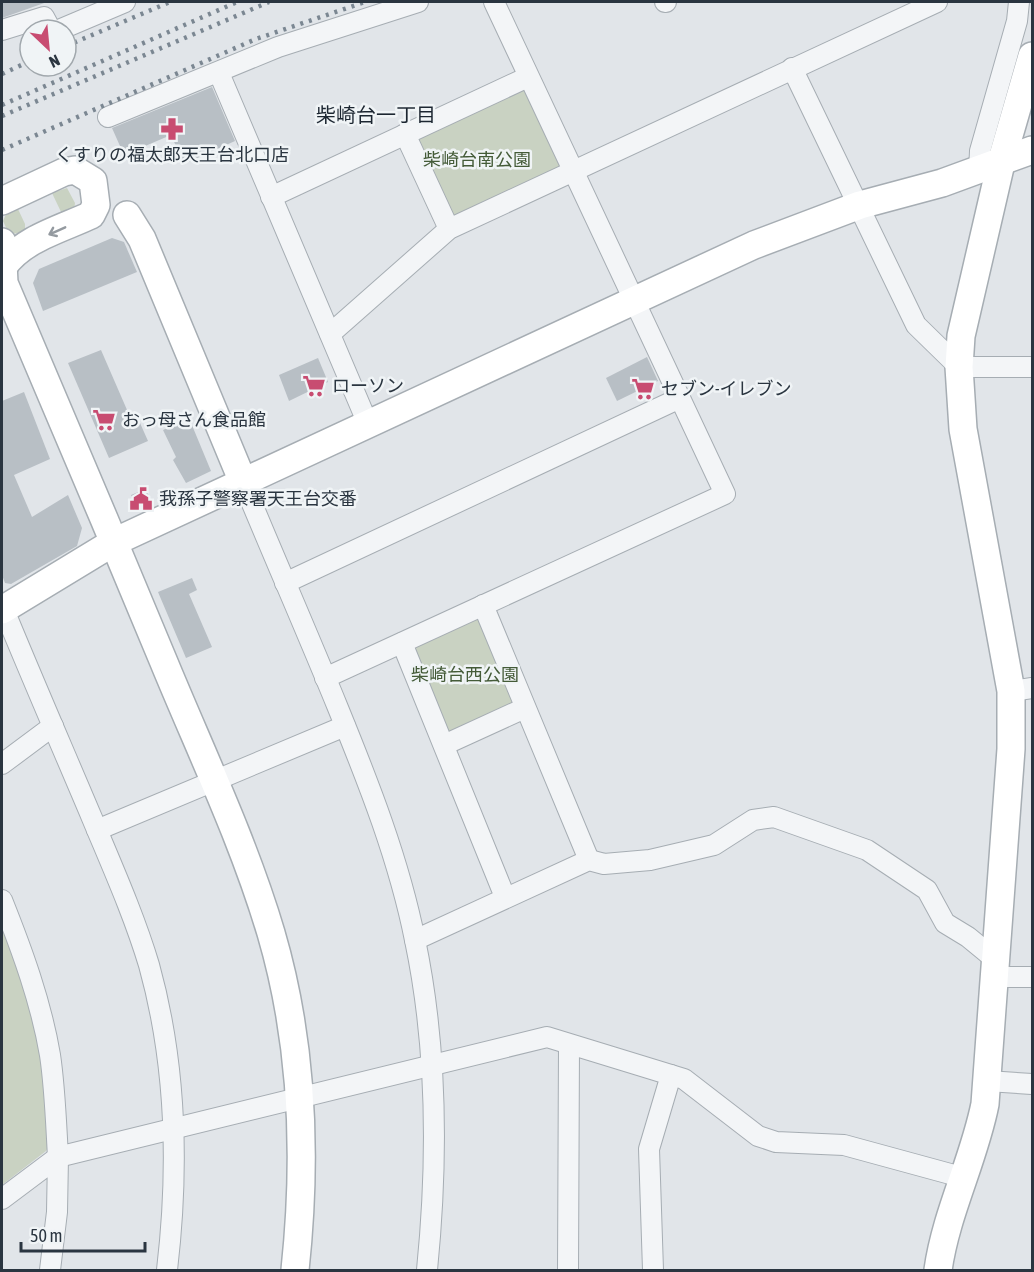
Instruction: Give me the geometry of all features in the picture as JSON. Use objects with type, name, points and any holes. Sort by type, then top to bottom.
[{"type":"street","points":[[78,22],[125,2]]},
{"type":"street","points":[[108,117],[278,47],[418,2]]},
{"type":"street","points":[[325,678],[725,494],[528,77],[495,2]]},
{"type":"street","points":[[330,334],[449,229],[937,2]]},
{"type":"street","points":[[990,167],[980,151],[1017,21],[1019,2]]},
{"type":"street","points":[[2,30],[18,25]]},
{"type":"street","points":[[938,1270],[945,1237],[979,1133],[987,1081],[1011,749],[1022,689],[963,429],[959,368],[961,336],[990,167],[1032,56]]},
{"type":"street","points":[[792,68],[916,325],[959,368],[1032,367]]},
{"type":"street","points":[[219,73],[368,424]]},
{"type":"street","points":[[271,197],[528,77]]},
{"type":"street","points":[[405,134],[449,229]]},
{"type":"street","points":[[167,1270],[176,1172],[176,1128],[165,1042],[149,966],[97,830],[2,608],[114,542],[754,244],[860,205],[990,167],[1032,150]]},
{"type":"street","points":[[2,201],[64,172],[75,170],[93,181],[127,215],[142,239],[376,803],[400,876],[415,940],[429,1027],[436,1123],[434,1195],[427,1270]]},
{"type":"street","points":[[91,215],[96,205],[93,181]]},
{"type":"street","points":[[127,215],[91,215],[8,249],[4,283],[213,781],[255,884],[271,935],[290,1020],[303,1152],[295,1270]]},
{"type":"street","points":[[285,584],[680,399]]},
{"type":"street","points":[[483,605],[589,860]]},
{"type":"street","points":[[402,643],[505,897]]},
{"type":"street","points":[[444,745],[525,708]]},
{"type":"street","points":[[2,764],[53,726]]},
{"type":"street","points":[[97,830],[345,726]]},
{"type":"street","points":[[415,940],[589,860],[604,864],[650,860],[714,845],[753,820],[774,817],[867,850],[927,890],[945,923],[968,937],[996,969],[1032,977]]},
{"type":"street","points":[[3,908],[42,1020],[50,1055],[58,1157],[57,1212],[50,1270]]},
{"type":"street","points":[[2,1199],[58,1157],[547,1037],[684,1079],[758,1136],[776,1142],[844,1145],[964,1178]]},
{"type":"street","points":[[568,1270],[569,1045]]},
{"type":"street","points":[[653,1270],[650,1149],[671,1075]]},
{"type":"street","points":[[987,1081],[1032,1084]]},
{"type":"green space","name":"柴崎台南公園","points":[[523,89],[529,91],[563,163],[559,170],[457,218],[450,216],[416,143],[420,136]]},
{"type":"green space","points":[[67,188],[75,203],[74,211],[62,214],[52,193]]},
{"type":"green space","points":[[18,209],[25,224],[25,231],[13,234],[8,232],[3,221],[7,212]]},
{"type":"green space","name":"柴崎台西公園","points":[[476,616],[482,619],[516,700],[513,709],[455,735],[448,732],[415,651],[419,642]]},
{"type":"green space","points":[[2,929],[5,930],[26,990],[41,1054],[50,1144],[46,1151],[2,1185]]},
{"type":"building","points":[[2,2],[47,2],[2,18]]},
{"type":"building","name":"くすりの福太郎天王台北口店","points":[[212,87],[235,141],[184,164],[171,135],[124,155],[112,128]]},
{"type":"building","points":[[112,238],[124,242],[137,272],[43,311],[33,283],[39,269]]},
{"type":"building","points":[[101,350],[134,426],[140,423],[148,441],[109,458],[68,363]]},
{"type":"building","points":[[647,357],[658,381],[617,401],[606,378]]},
{"type":"building","points":[[318,358],[328,382],[289,401],[279,375]]},
{"type":"building","points":[[24,392],[50,459],[14,475],[32,517],[68,495],[82,528],[77,546],[11,584],[5,583],[2,575],[2,401]]},
{"type":"building","points":[[189,418],[211,471],[186,483],[173,460],[176,457],[163,430]]},
{"type":"building","points":[[146,489],[151,502],[137,508],[131,495]]},
{"type":"building","points":[[192,578],[197,590],[189,594],[212,647],[186,658],[158,592]]},
{"type":"railway","points":[[78,41],[170,2]]},
{"type":"railway","points":[[2,105],[237,2]]},
{"type":"railway","points":[[2,116],[269,2]]},
{"type":"railway","points":[[2,150],[256,39],[365,2]]},
{"type":"railway","points":[[2,74],[18,67]]},
{"type":"place","name":"くすりの福太郎天王台北口店","points":[[172,129]]},
{"type":"place","name":"ローソン","points":[[314,386]]},
{"type":"place","name":"セブン-イレブン","points":[[643,389]]},
{"type":"place","name":"おっ母さん食品館","points":[[104,420]]},
{"type":"place","name":"我孫子警察署天王台交番","points":[[141,499]]},
{"type":"district","name":"柴崎台一丁目","points":[[376,115]]}]
